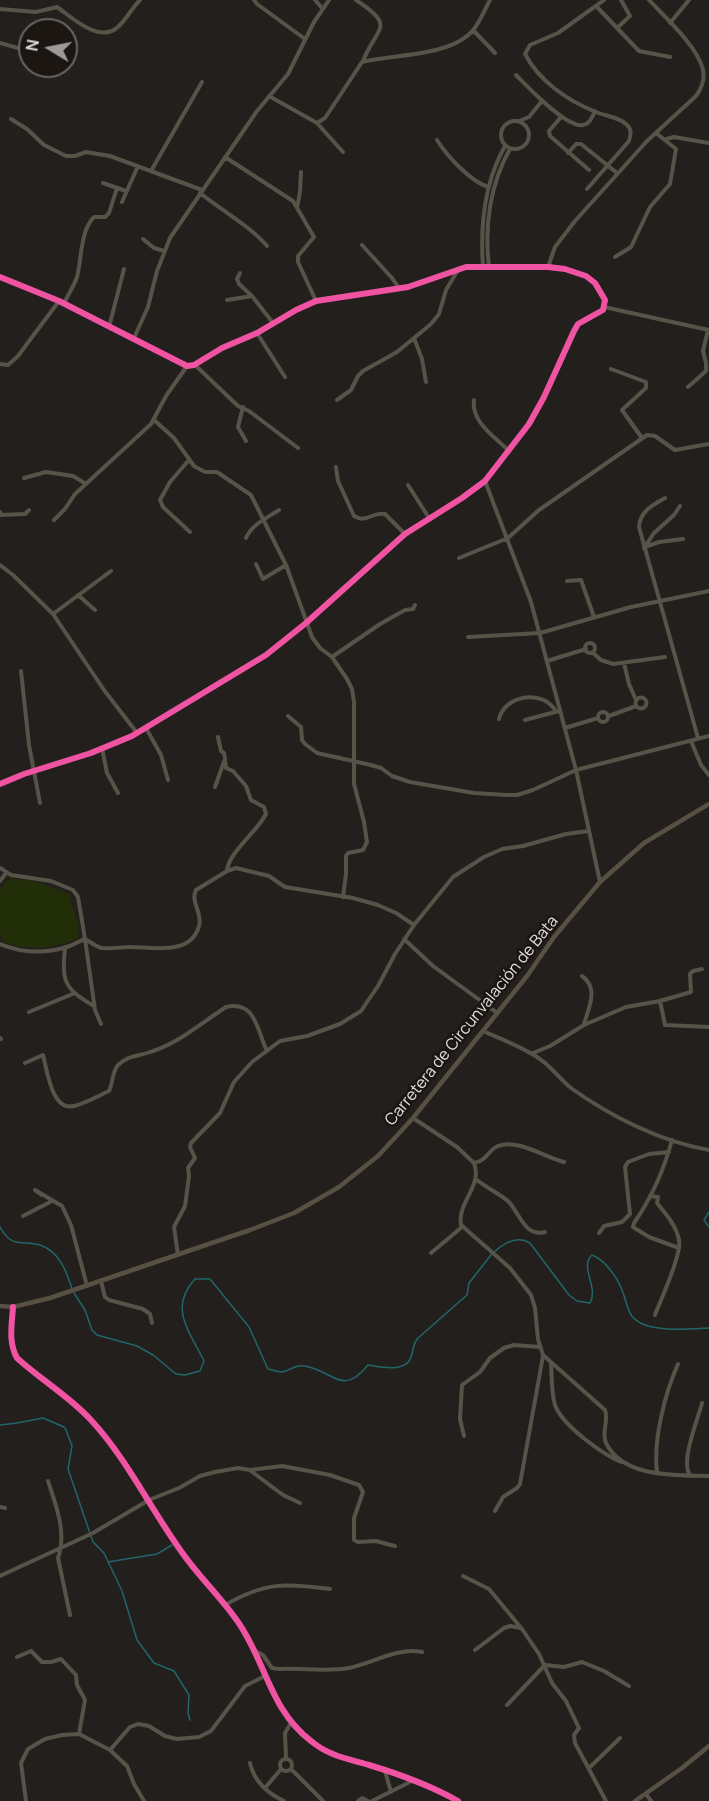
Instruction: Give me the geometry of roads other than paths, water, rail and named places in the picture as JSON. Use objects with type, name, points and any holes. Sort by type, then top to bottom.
[{"type":"main road","name":"Carretera de Circunvalación de Bata","points":[[0,1306],[13,1307],[68,1293],[271,1222],[316,1201],[358,1173],[413,1118],[527,976],[554,937],[600,882],[644,843],[708,806]]},
{"type":"main road","points":[[635,1801],[709,1746]]},
{"type":"street","points":[[0,9],[36,12],[57,8],[88,28],[99,33],[109,33],[120,25],[140,0]]},
{"type":"street","points":[[254,0],[305,39]]},
{"type":"street","points":[[315,0],[322,8]]},
{"type":"street","points":[[134,339],[148,307],[170,238],[225,157],[269,96],[288,74],[322,8],[329,0]]},
{"type":"street","points":[[317,123],[325,118],[379,33],[381,24],[378,15],[356,0]]},
{"type":"street","points":[[362,62],[393,56],[415,56],[460,40],[473,30],[490,0]]},
{"type":"street","points":[[587,189],[629,141],[630,128],[623,121],[594,111],[559,92],[538,72],[525,54],[530,45],[558,33],[604,0]]},
{"type":"street","points":[[617,28],[630,16],[621,0]]},
{"type":"street","points":[[548,267],[558,240],[617,173],[701,89],[704,78],[698,58],[649,0]]},
{"type":"street","points":[[670,23],[689,0]]},
{"type":"street","points":[[596,6],[639,51],[670,57]]},
{"type":"street","points":[[473,30],[495,53]]},
{"type":"street","points":[[0,44],[18,48]]},
{"type":"street","points":[[516,75],[561,117],[576,124],[589,123],[594,111]]},
{"type":"street","points":[[151,171],[202,82]]},
{"type":"street","points":[[269,96],[317,123],[343,152]]},
{"type":"street","points":[[526,126],[529,117],[542,101]]},
{"type":"street","points":[[507,148],[501,138],[502,128],[510,122],[529,117]]},
{"type":"street","points":[[561,117],[549,133],[589,171]]},
{"type":"street","points":[[11,119],[27,129],[44,145],[60,154],[72,157],[86,152],[110,156],[201,192],[222,211],[258,235],[267,246]]},
{"type":"street","points":[[507,148],[519,149],[527,144],[529,135],[526,126],[519,121]]},
{"type":"street","points":[[615,257],[631,246],[650,207],[670,184],[676,149],[656,133]]},
{"type":"street","points":[[666,139],[674,137],[709,143]]},
{"type":"street","points":[[437,140],[469,177],[488,187]]},
{"type":"street","points":[[568,153],[576,144],[581,144],[617,173]]},
{"type":"street","points":[[483,267],[483,213],[488,187],[491,175],[507,148]]},
{"type":"street","points":[[489,267],[488,234],[492,194],[507,148]]},
{"type":"street","points":[[225,157],[293,201],[315,237],[298,256],[298,262],[316,301]]},
{"type":"street","points":[[122,202],[138,166]]},
{"type":"street","points":[[297,208],[301,172]]},
{"type":"street","points":[[103,183],[126,191]]},
{"type":"street","points":[[0,364],[8,365],[18,356],[76,280],[83,243],[91,220],[94,216],[105,217],[109,213],[117,188]]},
{"type":"street","points":[[293,201],[299,199]]},
{"type":"street","points":[[143,239],[154,248],[164,251]]},
{"type":"street","points":[[362,245],[399,288]]},
{"type":"street","points":[[54,520],[86,484],[154,420],[166,396],[187,366],[257,333],[316,301],[399,288],[428,281],[459,269],[548,267],[566,269],[586,276],[595,283],[605,300],[604,307]]},
{"type":"street","points":[[109,327],[124,269]]},
{"type":"street","points":[[337,400],[351,390],[363,371],[397,352],[437,318],[446,290],[459,269]]},
{"type":"street","points":[[240,273],[237,281],[273,323]]},
{"type":"street","points":[[0,277],[61,302],[187,366]]},
{"type":"street","points":[[227,300],[252,296]]},
{"type":"street","points":[[0,784],[102,748],[137,733],[247,668],[306,623],[405,534],[485,481],[529,424],[578,324],[604,307],[708,330],[703,351],[706,371],[687,387]]},
{"type":"street","points":[[257,333],[285,377]]},
{"type":"street","points":[[414,338],[422,359],[426,382]]},
{"type":"street","points":[[194,364],[238,406],[298,448]]},
{"type":"street","points":[[611,369],[646,382],[646,388],[622,410],[642,438]]},
{"type":"street","points":[[474,400],[474,411],[480,423],[509,451]]},
{"type":"street","points":[[243,408],[238,427],[246,441]]},
{"type":"street","points":[[154,420],[174,438],[189,460],[206,472],[218,472],[251,495],[286,565],[312,637],[341,668],[352,689],[355,715],[354,784],[367,842],[363,850],[348,853],[346,856],[344,897]]},
{"type":"street","points":[[459,558],[508,538],[538,510],[642,438],[652,435],[675,450],[709,444]]},
{"type":"street","points":[[189,460],[170,482],[160,500],[163,507],[190,532]]},
{"type":"street","points":[[336,467],[338,481],[354,516],[362,520],[376,513],[385,514],[405,534]]},
{"type":"street","points":[[24,478],[46,472],[73,476],[86,484]]},
{"type":"street","points":[[485,481],[524,581],[540,633],[558,711],[576,770],[600,882]]},
{"type":"street","points":[[408,486],[429,518]]},
{"type":"street","points":[[665,498],[647,510],[641,517],[639,527],[698,738]]},
{"type":"street","points":[[644,548],[654,533],[674,515],[680,506]]},
{"type":"street","points":[[0,512],[1,515],[26,514],[29,510]]},
{"type":"street","points":[[246,538],[249,530],[279,510]]},
{"type":"street","points":[[644,548],[683,539]]},
{"type":"street","points":[[256,564],[262,579],[286,565]]},
{"type":"street","points":[[0,566],[13,575],[53,614],[104,690],[137,733]]},
{"type":"street","points":[[53,614],[111,571]]},
{"type":"street","points":[[567,581],[580,580],[594,617]]},
{"type":"street","points":[[468,637],[540,633],[594,617],[709,591]]},
{"type":"street","points":[[78,594],[95,610]]},
{"type":"street","points":[[332,657],[380,624],[405,610],[413,609],[415,605]]},
{"type":"street","points":[[586,649],[588,643],[593,644],[595,648],[592,652]]},
{"type":"street","points":[[547,661],[586,649]]},
{"type":"street","points":[[586,649],[608,663],[665,657]]},
{"type":"street","points":[[598,718],[604,723],[609,717],[636,703],[624,663]]},
{"type":"street","points":[[21,671],[33,771],[40,803]]},
{"type":"street","points":[[499,719],[502,711],[508,705],[531,696],[547,700],[558,711]]},
{"type":"street","points":[[525,720],[558,711]]},
{"type":"street","points":[[565,728],[598,718],[603,712],[609,717]]},
{"type":"street","points":[[288,717],[299,723],[302,740],[312,750],[381,768],[392,776],[410,782],[490,794],[524,793],[576,770],[709,736]]},
{"type":"street","points":[[146,728],[161,755],[168,780]]},
{"type":"street","points":[[218,737],[226,768],[233,771],[246,786],[251,800],[264,807],[266,814],[255,831],[230,858],[226,871]]},
{"type":"street","points":[[691,741],[701,765],[709,775]]},
{"type":"street","points":[[102,748],[107,773],[118,793]]},
{"type":"street","points":[[215,787],[225,760]]},
{"type":"street","points":[[178,1255],[174,1227],[185,1206],[188,1168],[195,1158],[190,1148],[191,1143],[220,1113],[234,1082],[252,1062],[280,1041],[307,1036],[340,1024],[361,1011],[378,987],[404,939],[453,877],[484,857],[502,849],[589,831]]},
{"type":"street","points":[[0,868],[6,873],[51,881],[73,890],[78,897],[95,1006],[100,1024]]},
{"type":"street","points":[[86,939],[102,948],[173,948],[185,944],[196,934],[199,926],[200,920],[194,899],[196,890],[226,871],[236,868],[261,873],[285,887],[344,897],[384,907],[414,925]]},
{"type":"street","points":[[0,881],[6,873]]},
{"type":"street","points":[[0,944],[29,952],[65,947],[86,939]]},
{"type":"street","points":[[404,939],[433,966],[496,1012]]},
{"type":"street","points":[[65,947],[64,976],[66,982],[75,993],[95,1006]]},
{"type":"street","points":[[532,1054],[584,1025],[626,1007],[691,992],[690,974],[702,969]]},
{"type":"street","points":[[582,976],[589,981],[592,988],[584,1025]]},
{"type":"street","points":[[29,1012],[75,993]]},
{"type":"street","points":[[660,1001],[665,1025],[709,1027]]},
{"type":"street","points":[[25,1063],[43,1055],[53,1094],[61,1105],[73,1107],[109,1091],[114,1070],[124,1060],[152,1052],[172,1042],[226,1007],[234,1005],[242,1006],[251,1013],[267,1051]]},
{"type":"street","points":[[483,1031],[532,1054],[563,1081],[623,1121],[672,1140],[709,1150]]},
{"type":"street","points":[[413,1118],[457,1147],[474,1163],[477,1180],[460,1215],[462,1227],[510,1268],[529,1292],[535,1308],[543,1355],[605,1410],[607,1416],[605,1441],[622,1462]]},
{"type":"street","points":[[672,1140],[659,1183],[634,1223],[634,1229],[679,1248]]},
{"type":"street","points":[[474,1163],[484,1159],[495,1148],[502,1145],[533,1150],[549,1159],[564,1162]]},
{"type":"street","points":[[599,1233],[604,1226],[622,1222],[630,1214],[625,1167],[628,1162],[649,1154],[669,1152]]},
{"type":"street","points":[[477,1180],[509,1203],[527,1228],[536,1232],[545,1232]]},
{"type":"street","points":[[42,1195],[34,1190],[62,1206],[87,1286]]},
{"type":"street","points":[[650,1197],[658,1197],[657,1203],[675,1228],[679,1241],[674,1268],[655,1315]]},
{"type":"street","points":[[23,1216],[52,1201]]},
{"type":"street","points":[[431,1253],[462,1227]]},
{"type":"street","points":[[101,1281],[105,1296],[109,1300],[143,1309],[150,1314],[152,1323]]},
{"type":"street","points":[[13,1307],[11,1340],[17,1358],[90,1419],[110,1443],[180,1550],[245,1632],[265,1676],[291,1723],[311,1742],[334,1756],[385,1770],[458,1801]]},
{"type":"street","points":[[464,1436],[460,1419],[462,1385],[480,1372],[490,1358],[504,1348],[514,1345],[540,1347]]},
{"type":"street","points":[[495,1511],[503,1497],[518,1488],[520,1484],[543,1355]]},
{"type":"street","points":[[551,1363],[552,1391],[559,1412],[574,1430],[604,1452],[633,1468],[709,1476]]},
{"type":"street","points":[[657,1472],[665,1396],[678,1364]]},
{"type":"street","points":[[690,1475],[687,1470],[689,1449],[702,1403]]},
{"type":"street","points":[[0,1576],[93,1533],[149,1500],[208,1474],[238,1468],[250,1470],[282,1466],[330,1475],[359,1485],[363,1492],[354,1518],[354,1540],[358,1542],[376,1541],[395,1546]]},
{"type":"street","points":[[250,1470],[283,1495],[300,1503]]},
{"type":"street","points":[[48,1481],[59,1514],[61,1548],[58,1558],[70,1615]]},
{"type":"street","points":[[463,1576],[489,1589],[522,1629],[545,1666],[552,1683],[576,1718],[579,1728],[574,1739],[606,1801]]},
{"type":"street","points":[[225,1605],[258,1588],[284,1585],[330,1588]]},
{"type":"street","points":[[475,1650],[504,1628],[510,1626],[522,1629]]},
{"type":"street","points":[[255,1651],[263,1655],[272,1668],[279,1669],[346,1668],[397,1653],[413,1650],[422,1652]]},
{"type":"street","points":[[16,1657],[31,1651],[42,1662],[61,1659],[64,1661],[75,1676],[85,1700],[79,1734]]},
{"type":"street","points":[[507,1705],[514,1695],[545,1666],[564,1667],[582,1662],[604,1671],[629,1686]]},
{"type":"street","points":[[110,1750],[130,1727],[138,1724],[149,1726],[165,1736],[177,1739],[199,1737],[211,1731],[244,1686],[265,1676]]},
{"type":"street","points":[[291,1723],[285,1733],[286,1758],[292,1763],[291,1769]]},
{"type":"street","points":[[26,1801],[21,1763],[28,1749],[45,1739],[79,1734],[110,1750],[128,1766],[134,1784],[144,1801]]},
{"type":"street","points":[[589,1768],[620,1738]]},
{"type":"street","points":[[265,1788],[281,1769],[280,1763],[286,1758]]},
{"type":"street","points":[[250,1762],[254,1777],[284,1801]]},
{"type":"street","points":[[281,1769],[287,1771],[291,1769]]},
{"type":"street","points":[[291,1769],[323,1801]]},
{"type":"street","points":[[385,1770],[391,1792]]},
{"type":"street","points":[[358,1801],[364,1798],[370,1801],[412,1781]]},
{"type":"street","points":[[646,1794],[651,1801]]},
{"type":"waterway","points":[[709,1212],[704,1220],[709,1227]]},
{"type":"waterway","points":[[0,1227],[4,1234],[13,1241],[40,1245],[52,1252],[65,1269],[72,1289]]},
{"type":"waterway","points":[[494,1252],[506,1243],[516,1240],[530,1243],[569,1295],[577,1301],[590,1303],[592,1290],[587,1265],[592,1255],[606,1265],[614,1275],[629,1312],[636,1320],[662,1329],[709,1328]]},
{"type":"waterway","points":[[74,1293],[85,1310],[92,1330],[97,1335],[137,1346],[153,1355],[176,1374],[185,1375],[200,1371],[204,1361],[184,1320],[183,1300],[195,1279],[210,1279],[249,1327],[268,1369],[282,1372],[305,1366],[344,1381],[359,1374],[368,1365],[392,1368],[408,1362],[417,1339],[467,1295],[469,1283],[491,1255]]},
{"type":"waterway","points":[[0,1425],[43,1418],[66,1430],[72,1446],[68,1469],[93,1542],[104,1553],[122,1591],[137,1640],[154,1663],[174,1671],[189,1695],[190,1720]]},
{"type":"waterway","points":[[108,1562],[157,1554],[172,1545]]}]
